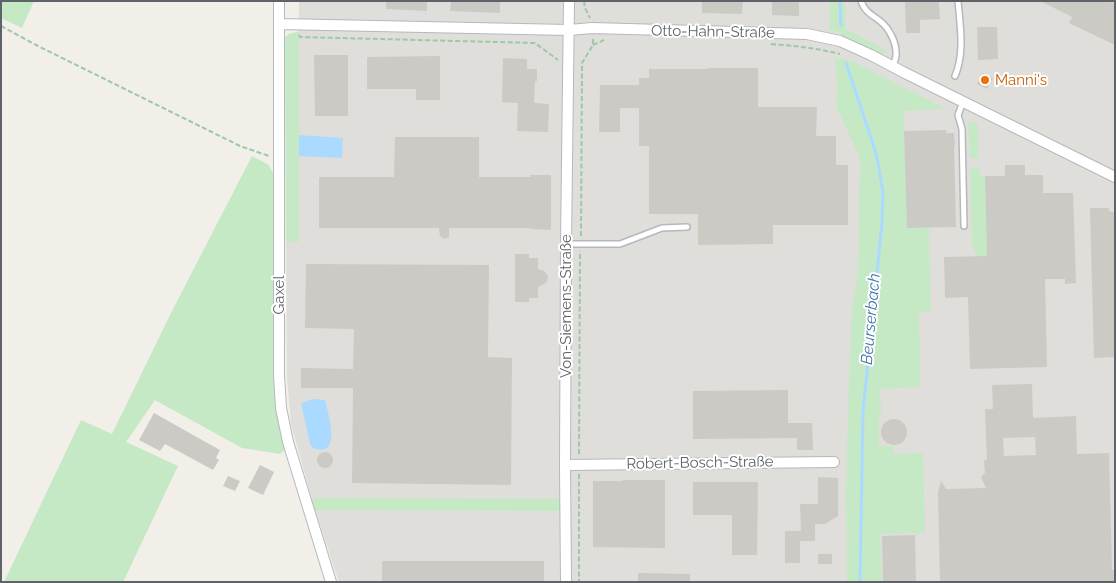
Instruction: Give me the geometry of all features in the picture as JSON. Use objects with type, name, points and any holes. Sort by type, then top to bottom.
[{"type":"street","name":"Gaxel","points":[[279,1],[279,365],[281,408],[288,442],[331,582]]},
{"type":"street","name":"Von-Siemens-Straße","points":[[566,582],[566,244],[569,1]]},
{"type":"street","name":"Otto-Hahn-Straße","points":[[279,24],[569,30],[592,28],[807,34],[840,41],[1115,177]]},
{"type":"street","name":"Robert-Bosch-Straße","points":[[565,465],[834,462]]},
{"type":"lane","points":[[861,1],[870,14],[881,21],[894,41],[897,56],[892,66]]},
{"type":"lane","points":[[956,76],[960,66],[961,54],[958,1]]},
{"type":"lane","points":[[963,102],[958,115],[962,129],[964,226]]},
{"type":"lane","points":[[566,244],[620,244],[662,228],[688,227]]},
{"type":"path","points":[[584,1],[585,8],[592,22]]},
{"type":"path","points":[[291,25],[300,37],[535,43],[556,60],[568,63],[582,63]]},
{"type":"path","points":[[1,26],[240,146],[257,153],[279,158]]},
{"type":"path","points":[[592,34],[593,45]]},
{"type":"path","points":[[579,582],[582,63],[593,45],[610,38]]},
{"type":"path","points":[[763,44],[801,46],[844,54]]},
{"type":"shaded area","points":[[299,1],[1115,1],[1115,582],[339,582],[315,510],[291,424],[287,379],[286,242],[299,242]]},
{"type":"green space","points":[[1,1],[34,1],[22,28],[1,18]]},
{"type":"green space","points":[[830,1],[845,1],[846,29],[889,52],[882,54],[841,35],[841,33],[830,30]]},
{"type":"green space","points":[[299,31],[299,242],[286,242],[285,37]]},
{"type":"green space","points":[[835,57],[854,62],[946,109],[904,111],[907,228],[929,228],[931,311],[919,312],[920,387],[880,389],[879,446],[893,446],[894,454],[923,453],[925,533],[880,534],[882,582],[847,582],[846,494],[849,379],[852,309],[858,272],[860,158],[836,106]]},
{"type":"green space","points":[[970,121],[978,125],[978,158],[970,158],[968,124]]},
{"type":"green space","points":[[252,156],[269,165],[274,176],[275,408],[285,449],[280,454],[242,448],[155,400],[126,442],[178,466],[123,582],[4,582],[81,420],[112,434],[171,313]]},
{"type":"green space","points":[[979,167],[980,176],[985,176],[988,289],[978,289],[977,256],[972,245],[970,168]]},
{"type":"green space","points":[[311,498],[560,499],[560,511],[315,510]]},
{"type":"water","points":[[299,135],[343,138],[342,158],[299,156]]},
{"type":"water","points":[[313,399],[325,400],[330,424],[331,441],[328,447],[322,450],[313,448],[310,444],[301,403]]},
{"type":"building","points":[[386,1],[427,1],[427,11],[386,9]]},
{"type":"building","points":[[451,1],[500,1],[500,13],[450,11]]},
{"type":"building","points":[[702,1],[743,1],[742,14],[702,13]]},
{"type":"building","points":[[772,1],[799,1],[799,16],[772,15]]},
{"type":"building","points":[[905,1],[939,1],[940,19],[920,20],[920,33],[906,33]]},
{"type":"building","points":[[1040,1],[1109,1],[1115,4],[1115,45],[1069,23],[1072,17]]},
{"type":"building","points":[[977,27],[997,27],[998,59],[978,60]]},
{"type":"building","points":[[314,55],[348,55],[348,116],[315,116]]},
{"type":"building","points":[[440,56],[440,100],[416,100],[416,89],[367,89],[367,57]]},
{"type":"building","points":[[503,58],[527,59],[527,69],[537,69],[534,103],[549,104],[548,132],[517,131],[518,103],[502,102]]},
{"type":"building","points":[[758,68],[758,107],[817,107],[816,136],[836,136],[836,165],[848,165],[848,225],[773,225],[773,244],[698,245],[698,214],[649,214],[649,146],[639,146],[639,108],[620,108],[620,132],[599,132],[600,85],[639,85],[639,78],[649,78],[649,69]]},
{"type":"building","points":[[983,73],[993,78],[987,89],[977,84]]},
{"type":"building","points":[[946,130],[946,133],[954,133],[956,227],[907,228],[904,131]]},
{"type":"building","points":[[395,137],[479,137],[479,177],[551,175],[551,230],[531,228],[449,228],[449,237],[444,239],[440,236],[439,228],[319,228],[319,177],[394,177]]},
{"type":"building","points":[[1005,165],[1025,165],[1025,175],[1043,175],[1043,193],[1073,193],[1076,283],[1065,284],[1065,279],[1045,279],[1047,367],[970,369],[968,297],[945,298],[944,257],[987,256],[985,176],[1005,176]]},
{"type":"building","points":[[1090,208],[1109,208],[1109,211],[1115,213],[1115,357],[1094,358]]},
{"type":"building","points":[[515,254],[529,254],[529,258],[538,258],[538,269],[544,271],[548,276],[546,283],[538,287],[538,298],[529,298],[529,302],[515,302]]},
{"type":"building","points":[[306,264],[489,265],[488,357],[512,358],[511,485],[352,483],[353,388],[301,388],[301,368],[353,369],[354,329],[305,328]]},
{"type":"building","points":[[1032,384],[1033,418],[1076,416],[1077,454],[1109,453],[1112,570],[1115,570],[1115,582],[940,582],[938,492],[941,481],[946,489],[986,488],[981,477],[985,473],[984,460],[987,460],[985,409],[993,409],[992,385]],"holes":[[[1035,437],[1036,455],[1004,456],[1003,438]]]},
{"type":"building","points":[[788,390],[788,423],[812,423],[813,450],[797,450],[797,438],[693,439],[693,391]]},
{"type":"building","points":[[154,413],[220,450],[216,458],[219,460],[213,470],[165,444],[160,451],[139,440]]},
{"type":"building","points":[[894,419],[903,423],[907,432],[903,441],[894,445],[885,441],[881,432],[885,423]]},
{"type":"building","points":[[325,452],[333,460],[325,468],[317,460]]},
{"type":"building","points":[[260,465],[274,472],[263,495],[248,488]]},
{"type":"building","points":[[228,476],[240,481],[235,491],[223,486]]},
{"type":"building","points":[[818,477],[838,478],[838,516],[825,524],[815,524],[815,541],[800,541],[800,563],[785,563],[785,531],[801,531],[800,504],[818,504]]},
{"type":"building","points":[[665,480],[665,548],[593,547],[593,481]]},
{"type":"building","points":[[693,482],[758,482],[757,555],[732,555],[732,515],[693,515]]},
{"type":"building","points":[[915,535],[916,582],[883,582],[882,536]]},
{"type":"building","points":[[818,554],[832,554],[832,564],[818,564]]},
{"type":"building","points":[[382,561],[544,561],[544,582],[382,582]]},
{"type":"building","points":[[638,573],[690,574],[690,582],[638,582]]},
{"type":"waterway","name":"Beurserbach","points":[[840,1],[841,26]]},
{"type":"waterway","name":"Beurserbach","points":[[846,63],[873,144],[883,192],[882,223],[863,411],[860,582]]},
{"type":"place","name":"Manni's","points":[[985,80]]}]
